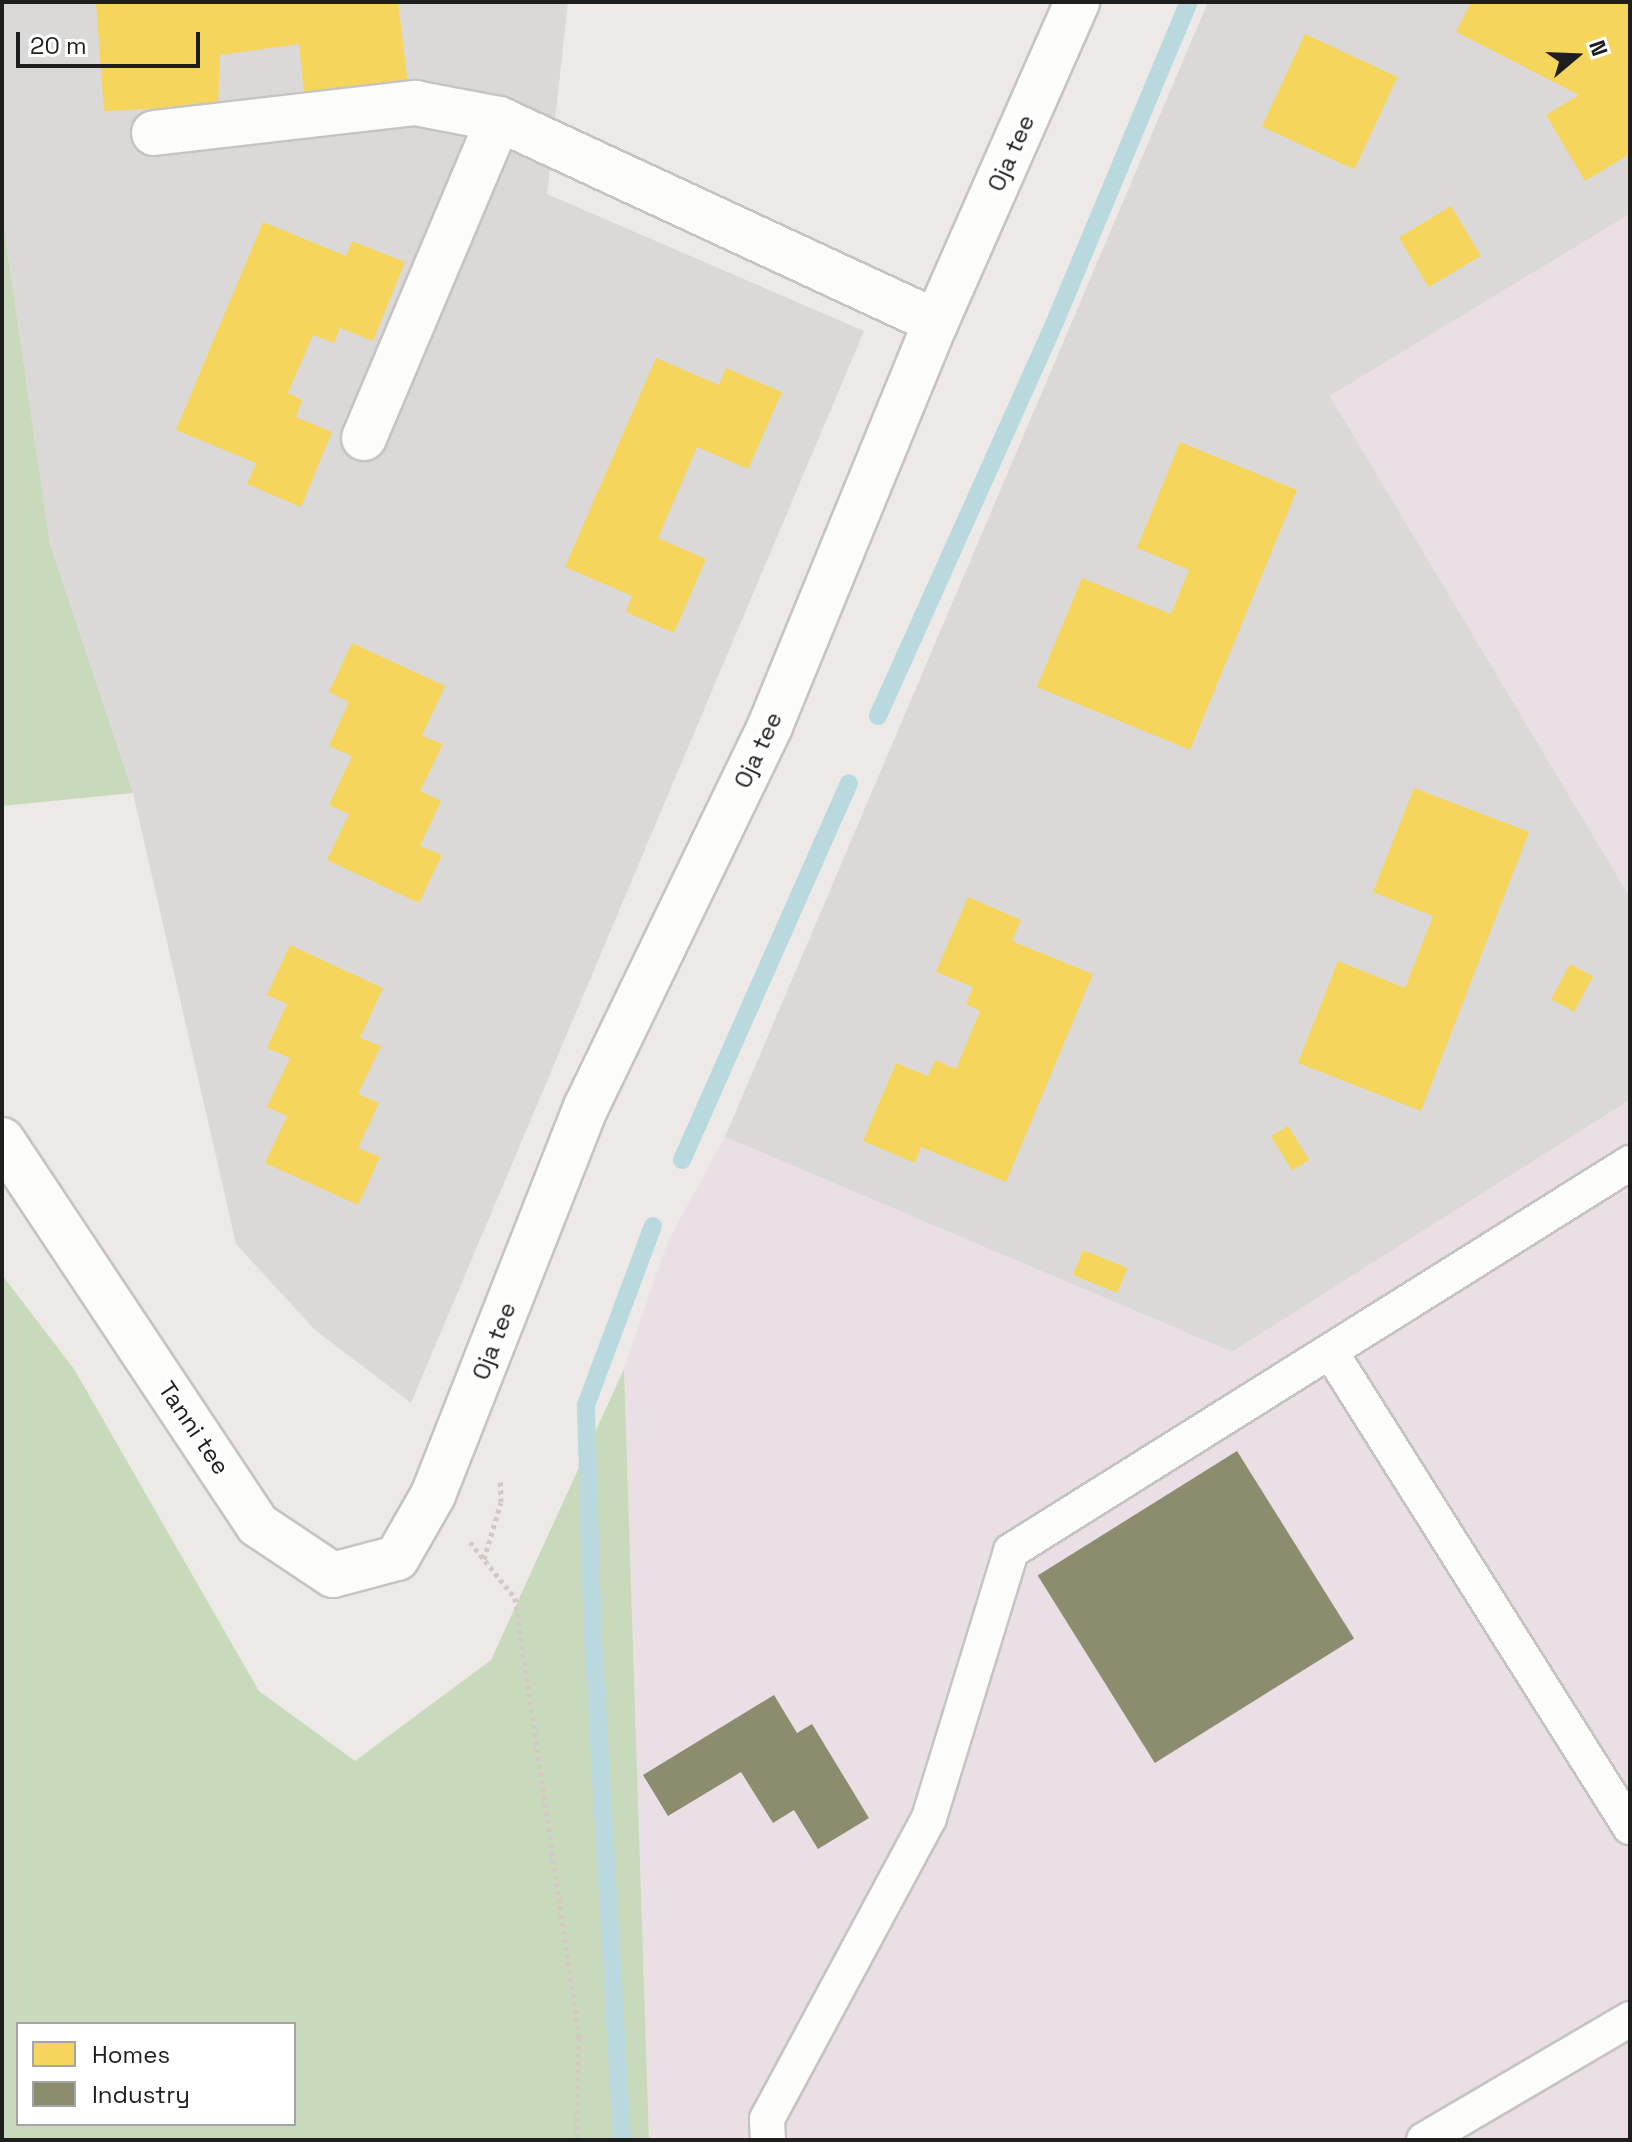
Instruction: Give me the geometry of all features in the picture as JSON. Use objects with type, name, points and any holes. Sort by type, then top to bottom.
[{"type":"street","name":"Oja tee","points":[[433,1495],[586,1107],[770,726],[936,322],[1077,2]]},
{"type":"street","points":[[154,133],[415,103],[499,119],[936,322]]},
{"type":"street","points":[[364,438],[499,119]]},
{"type":"street","name":"Tanni tee","points":[[2,1140],[258,1525],[333,1575],[397,1558],[433,1495]]},
{"type":"lane","points":[[768,2140],[767,2119],[929,1818],[1011,1551],[1630,1163]]},
{"type":"lane","points":[[1330,1351],[1630,1827]]},
{"type":"lane","points":[[1424,2140],[1630,2019]]},
{"type":"path","points":[[433,1495],[515,1598],[579,2037],[577,2140]]},
{"type":"shaded area","points":[[2,2],[568,2],[547,194],[864,331],[411,1403],[315,1330],[236,1244],[133,793],[50,544],[2,214]]},
{"type":"shaded area","points":[[1208,2],[1630,2],[1630,214],[1330,396],[1630,897],[1630,1100],[1232,1352],[725,1137]]},
{"type":"shaded area","points":[[1630,214],[1630,897],[1330,396]]},
{"type":"shaded area","points":[[1630,1100],[1630,2140],[649,2140],[624,1369],[668,1241],[725,1137],[1232,1352]]},
{"type":"green space","points":[[2,214],[50,544],[133,793],[2,806]]},
{"type":"green space","points":[[2,1275],[74,1369],[259,1691],[355,1761],[491,1660],[624,1369],[649,2140],[2,2140]]},
{"type":"building: Homes","points":[[398,2],[408,85],[304,94],[299,44],[220,55],[218,106],[104,111],[96,3]]},
{"type":"building: Homes","points":[[1471,2],[1630,2],[1630,154],[1585,181],[1546,115],[1579,95],[1456,32]]},
{"type":"building: Homes","points":[[1305,34],[1397,77],[1354,170],[1262,126]]},
{"type":"building: Homes","points":[[1451,206],[1481,256],[1429,287],[1399,237]]},
{"type":"building: Homes","points":[[263,222],[346,256],[352,241],[405,262],[373,341],[340,328],[334,343],[313,335],[288,393],[302,400],[296,417],[332,432],[301,507],[247,484],[256,463],[176,430]]},
{"type":"building: Homes","points":[[656,358],[719,385],[726,368],[782,392],[748,469],[697,447],[658,538],[706,559],[674,633],[626,612],[632,596],[565,567]]},
{"type":"building: Homes","points":[[1180,442],[1297,490],[1190,750],[1037,687],[1082,578],[1171,614],[1189,570],[1137,548]]},
{"type":"building: Homes","points":[[352,643],[445,686],[422,736],[443,744],[420,791],[441,801],[420,846],[442,855],[419,903],[327,860],[349,814],[329,805],[352,756],[329,746],[349,702],[329,692]]},
{"type":"building: Homes","points":[[1414,788],[1529,832],[1421,1111],[1298,1063],[1338,961],[1405,988],[1433,916],[1373,892]]},
{"type":"building: Homes","points":[[968,897],[1021,920],[1012,941],[1093,974],[1006,1182],[921,1147],[915,1163],[863,1141],[896,1063],[928,1076],[935,1060],[956,1069],[980,1011],[966,1004],[973,987],[936,972]]},
{"type":"building: Homes","points":[[290,945],[383,988],[360,1038],[381,1046],[358,1094],[379,1103],[358,1148],[380,1157],[358,1205],[265,1163],[287,1116],[267,1107],[290,1058],[267,1048],[287,1004],[267,995]]},
{"type":"building: Homes","points":[[1570,964],[1593,976],[1574,1012],[1551,999]]},
{"type":"building: Homes","points":[[1288,1126],[1309,1160],[1292,1171],[1271,1137]]},
{"type":"building: Homes","points":[[1083,1250],[1128,1268],[1117,1293],[1073,1275]]},
{"type":"building: Industry","points":[[1237,1451],[1354,1638],[1155,1763],[1038,1576]]},
{"type":"building: Industry","points":[[774,1695],[797,1733],[812,1724],[869,1818],[818,1849],[794,1810],[773,1823],[741,1772],[668,1816],[643,1775]]},
{"type":"waterway","points":[[878,716],[1057,317],[1189,2]]},
{"type":"waterway","points":[[682,1160],[849,783]]},
{"type":"waterway","points":[[622,2140],[593,1644],[586,1405],[653,1226]]}]
